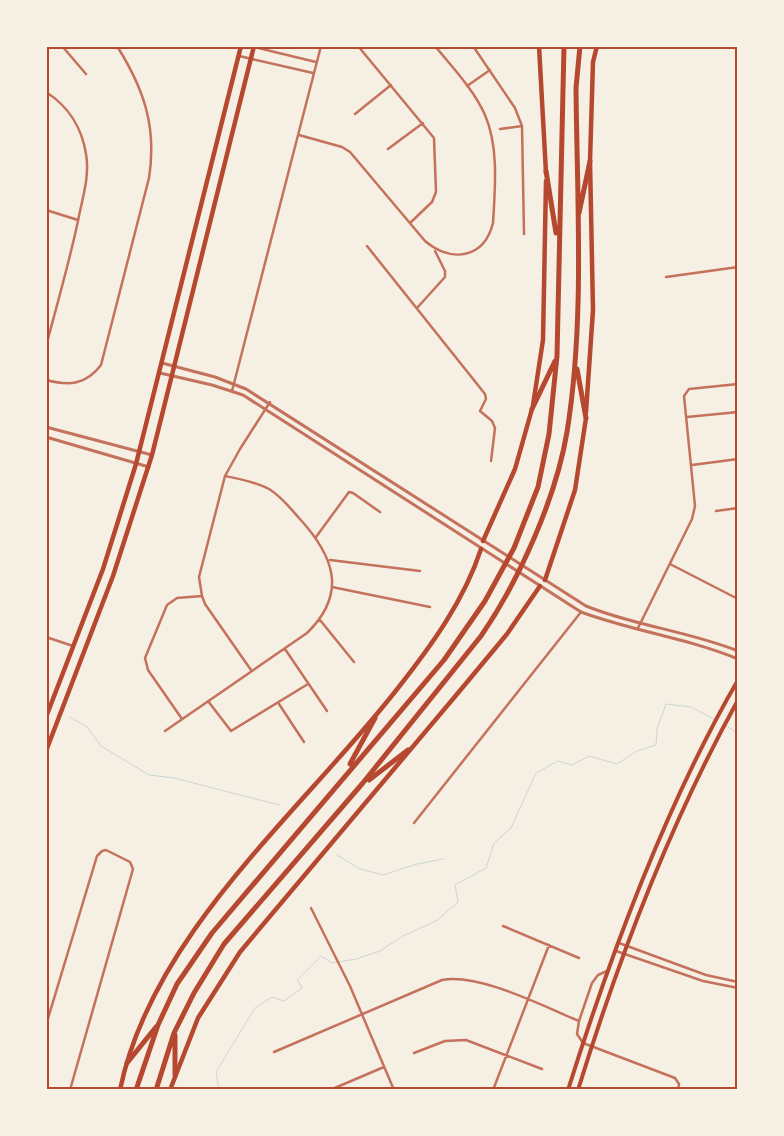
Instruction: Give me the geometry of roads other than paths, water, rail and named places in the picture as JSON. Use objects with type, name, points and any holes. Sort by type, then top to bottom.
[{"type":"highway","points":[[136,1090],[158,1025],[177,984],[212,933],[346,773],[444,660],[472,620],[514,548],[538,487],[549,434],[557,356],[558,244],[564,46]]},
{"type":"highway","points":[[156,1090],[174,1033],[194,993],[224,944],[362,784],[481,636],[498,612],[512,584],[551,493],[566,434],[576,364],[576,88],[580,46]]},
{"type":"highway","points":[[577,223],[590,161]]},
{"type":"highway","points":[[546,171],[558,244]]},
{"type":"highway","points":[[532,409],[557,356]]},
{"type":"highway","points":[[576,364],[586,418]]},
{"type":"highway","points":[[346,773],[375,718]]},
{"type":"highway","points":[[362,784],[408,750]]},
{"type":"highway","points":[[127,1063],[143,1040],[158,1025]]},
{"type":"highway","points":[[174,1033],[175,1075]]},
{"type":"main road","points":[[46,717],[75,646],[111,545],[136,464],[241,46]]},
{"type":"main road","points":[[483,541],[515,469],[532,409],[543,340],[546,171],[539,46]]},
{"type":"main road","points":[[545,580],[575,490],[586,418],[593,310],[590,161],[593,62],[597,46]]},
{"type":"main road","points":[[46,750],[113,576],[149,467],[251,58],[252,47]]},
{"type":"main road","points":[[120,1090],[145,1011],[176,955],[262,845],[375,718],[419,662],[446,623],[468,584],[481,550]]},
{"type":"main road","points":[[170,1090],[198,1018],[240,952],[507,634],[540,586]]},
{"type":"main road","points":[[568,1090],[608,971],[662,836],[710,734],[738,680]]},
{"type":"main road","points":[[578,1090],[624,954],[665,854],[718,738],[738,700]]},
{"type":"street","points":[[62,46],[86,74]]},
{"type":"street","points":[[46,380],[67,385],[78,384],[88,380],[101,365],[149,178],[152,155],[150,123],[143,96],[117,46]]},
{"type":"street","points":[[232,390],[321,46]]},
{"type":"street","points":[[358,46],[434,138],[436,192],[432,202],[410,223]]},
{"type":"street","points":[[435,46],[467,86],[485,115],[490,131],[494,160],[493,223],[490,233],[475,250],[453,256],[435,250]]},
{"type":"street","points":[[473,46],[520,117],[522,126],[524,234]]},
{"type":"street","points":[[252,47],[316,62]]},
{"type":"street","points":[[239,56],[313,73]]},
{"type":"street","points":[[467,86],[490,70]]},
{"type":"street","points":[[355,114],[391,85]]},
{"type":"street","points":[[46,92],[61,103],[71,115],[83,140],[87,170],[78,220],[46,346]]},
{"type":"street","points":[[388,149],[422,122]]},
{"type":"street","points":[[500,129],[522,126]]},
{"type":"street","points":[[299,135],[342,147],[350,152],[435,250],[445,271],[445,277],[417,308]]},
{"type":"street","points":[[46,210],[78,220]]},
{"type":"street","points":[[368,246],[485,394],[486,399],[480,411],[492,421],[495,428],[491,461]]},
{"type":"street","points":[[666,277],[738,267]]},
{"type":"street","points":[[162,363],[235,384],[270,402],[586,606],[604,613],[691,635],[738,651]]},
{"type":"street","points":[[160,373],[232,390],[266,409],[481,550],[581,612],[601,620],[638,628],[738,658]]},
{"type":"street","points":[[638,628],[692,519],[696,506],[684,396],[689,389],[738,384]]},
{"type":"street","points":[[251,670],[202,596],[200,577],[226,476],[240,449],[270,402]]},
{"type":"street","points":[[686,418],[738,412]]},
{"type":"street","points":[[46,427],[152,455]]},
{"type":"street","points":[[46,437],[149,467]]},
{"type":"street","points":[[692,465],[738,459]]},
{"type":"street","points":[[165,731],[251,670],[285,649],[320,620],[332,587],[329,560],[316,537],[278,494],[260,485],[226,476]]},
{"type":"street","points":[[316,537],[349,492],[380,512]]},
{"type":"street","points":[[716,511],[738,508]]},
{"type":"street","points":[[329,560],[420,571]]},
{"type":"street","points":[[670,564],[738,598]]},
{"type":"street","points":[[332,587],[430,607]]},
{"type":"street","points":[[182,718],[148,670],[145,658],[167,605],[177,598],[202,596]]},
{"type":"street","points":[[414,823],[581,612]]},
{"type":"street","points":[[320,620],[354,662]]},
{"type":"street","points":[[46,637],[75,646]]},
{"type":"street","points":[[285,649],[327,711]]},
{"type":"street","points":[[208,701],[231,731],[279,704],[308,684]]},
{"type":"street","points":[[279,704],[304,742]]},
{"type":"street","points":[[46,1025],[97,856],[106,850],[130,862],[133,869],[70,1090]]},
{"type":"street","points":[[311,908],[339,963],[394,1090]]},
{"type":"street","points":[[503,926],[579,958]]},
{"type":"street","points":[[619,943],[706,975],[738,982]]},
{"type":"street","points":[[493,1090],[549,945]]},
{"type":"street","points":[[616,951],[703,981],[738,988]]},
{"type":"street","points":[[608,971],[598,975],[592,983],[579,1021],[577,1034],[583,1043],[675,1078],[679,1084],[678,1090]]},
{"type":"street","points":[[274,1052],[442,980],[453,978],[466,978],[579,1021]]},
{"type":"street","points":[[414,1053],[456,1040],[481,1044],[542,1069]]},
{"type":"street","points":[[330,1090],[384,1067]]},
{"type":"waterway","points":[[219,1090],[216,1072],[255,1008],[272,997],[284,1001],[302,988],[297,980],[321,956],[332,963],[356,959],[380,951],[403,936],[436,921],[458,902],[455,885],[486,868],[494,843],[511,828],[536,773],[558,761],[572,765],[589,756],[617,764],[637,751],[656,745],[657,729],[666,704],[691,707],[714,719]]},
{"type":"waterway","points":[[70,717],[87,727],[101,746],[149,775],[174,778],[279,805]]},
{"type":"waterway","points":[[726,726],[738,733]]},
{"type":"waterway","points":[[337,855],[360,869],[383,875],[417,864],[443,859]]}]
